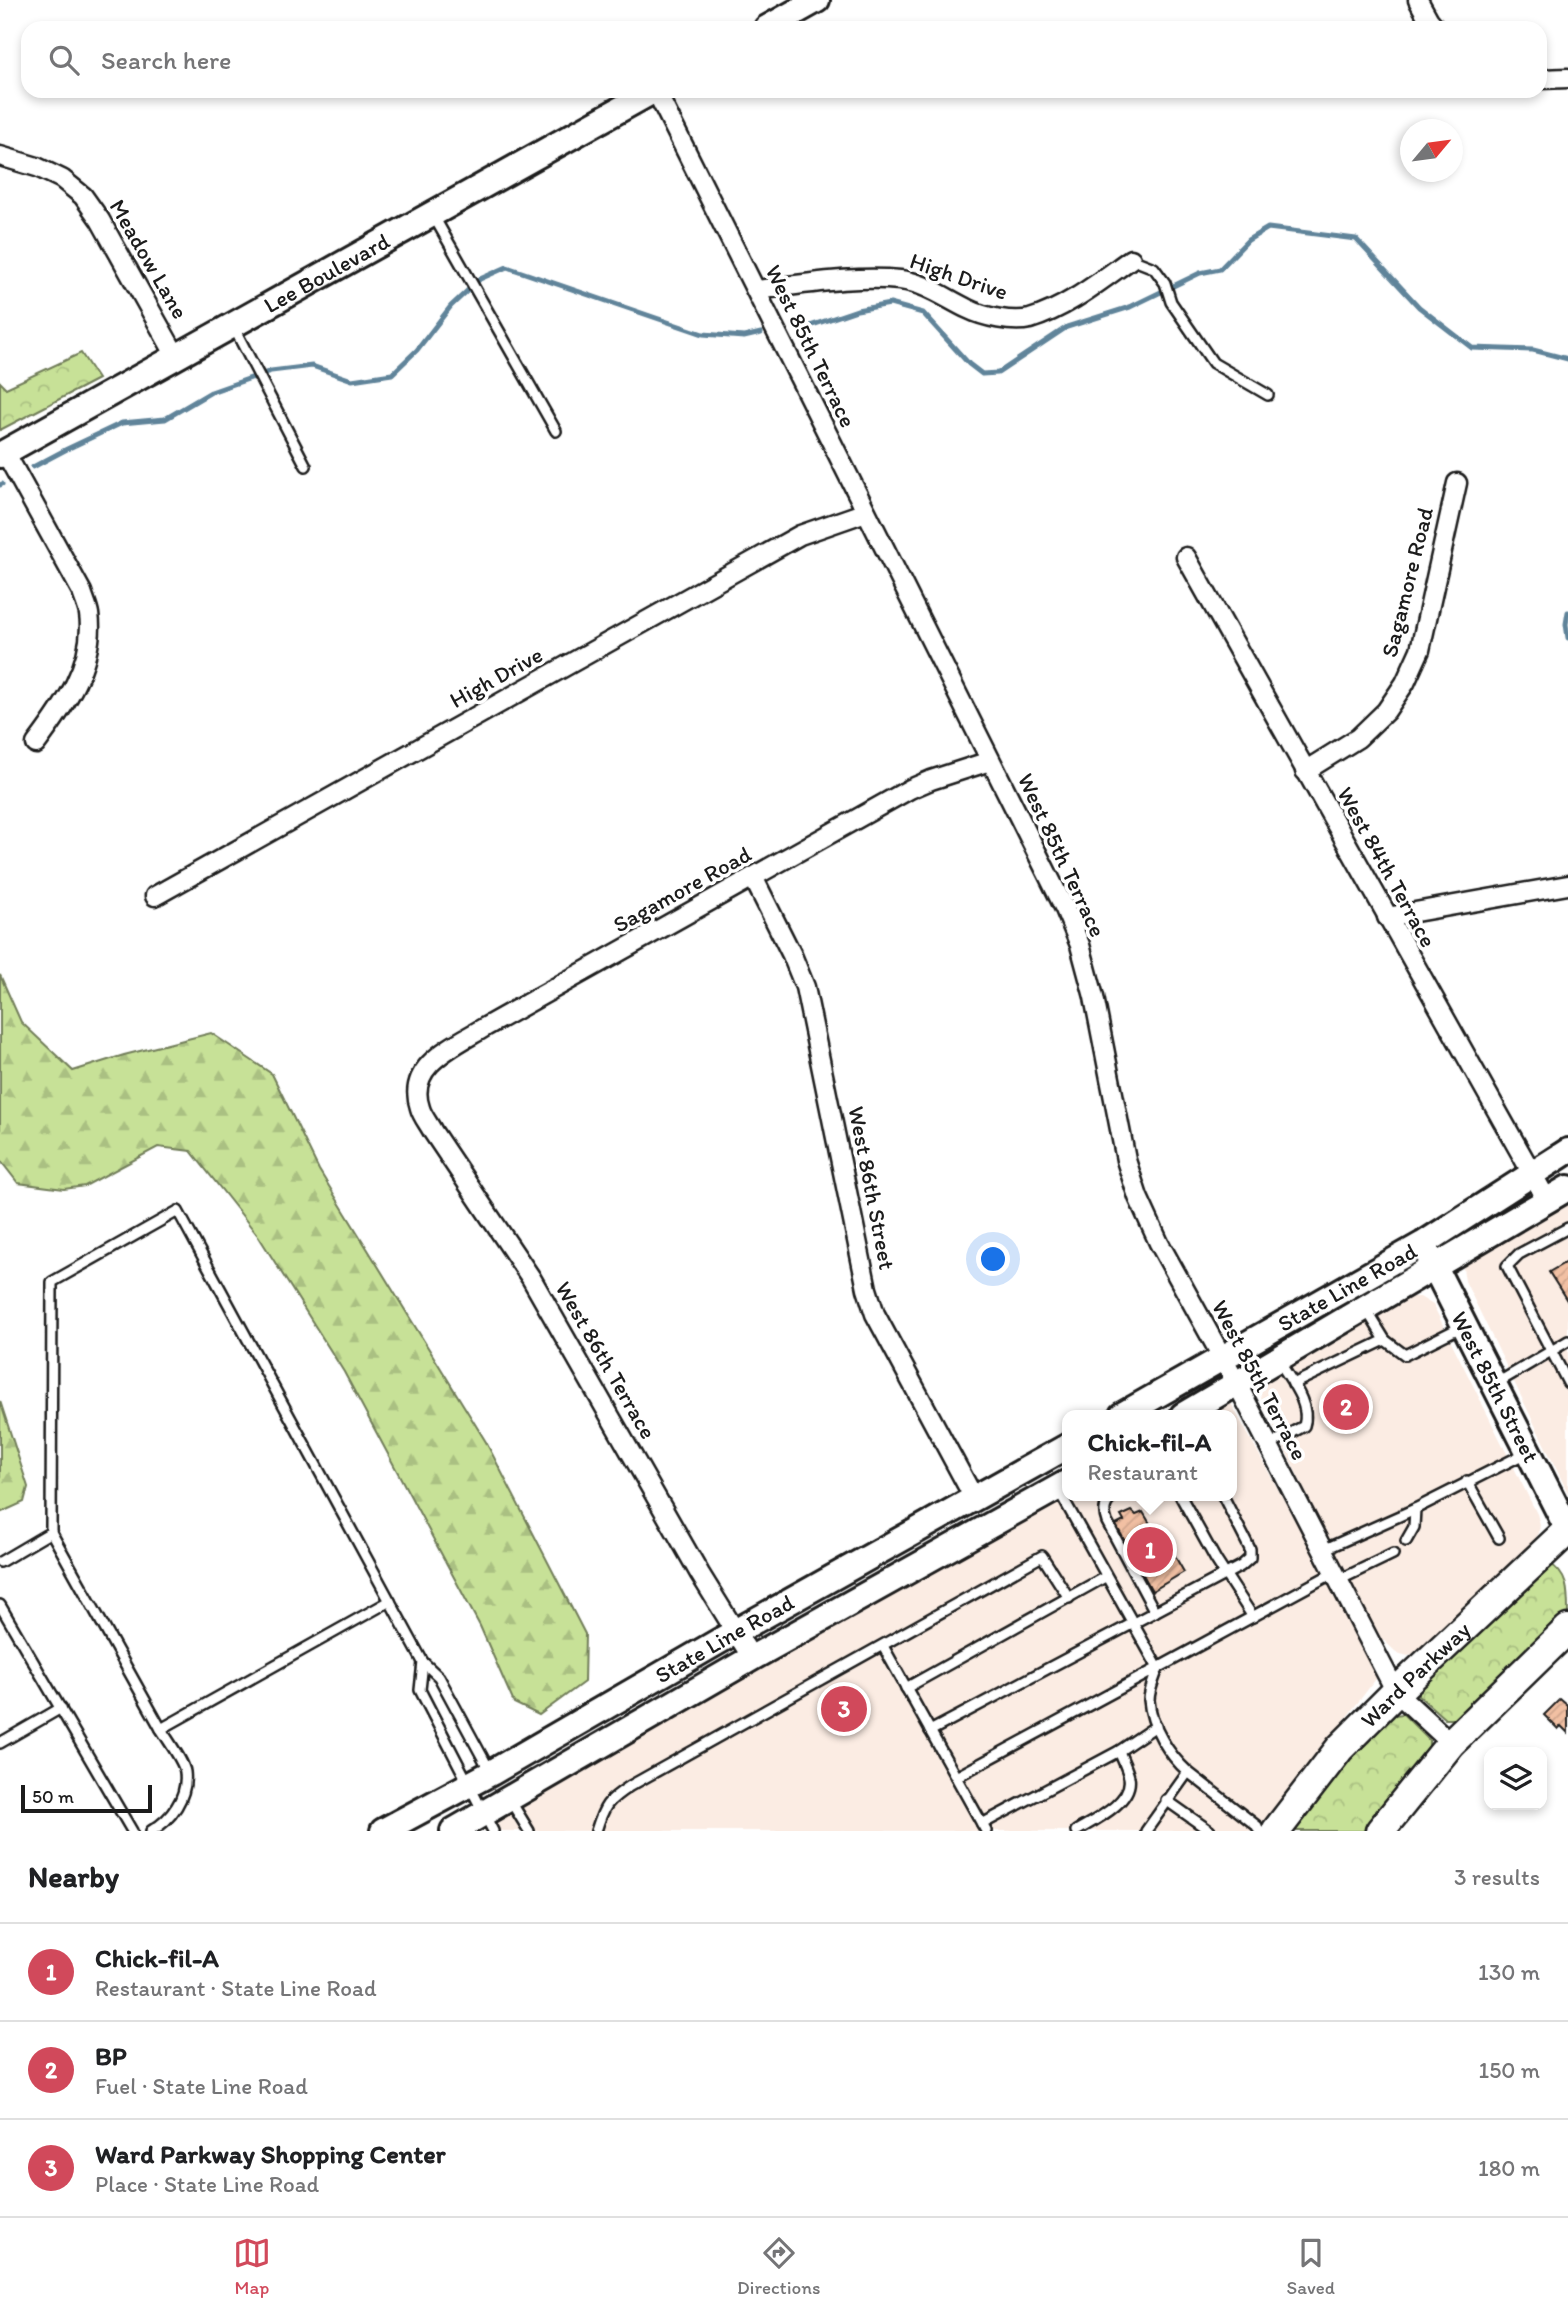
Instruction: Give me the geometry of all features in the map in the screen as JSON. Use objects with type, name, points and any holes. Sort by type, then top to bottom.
[{"type":"main road","points":[[780,21],[817,0]]},
{"type":"main road","name":"Lee Boulevard","points":[[2,454],[642,98]]},
{"type":"main road","name":"State Line Road","points":[[1131,1410],[1423,1244],[1568,1151]]},
{"type":"main road","name":"State Line Road","points":[[1192,1410],[1558,1194]]},
{"type":"main road","name":"West 85th Street","points":[[1423,1244],[1568,1530]]},
{"type":"main road","name":"State Line Road","points":[[383,1831],[491,1773],[735,1632],[1062,1449]]},
{"type":"main road","name":"State Line Road","points":[[453,1831],[488,1822],[509,1799],[752,1658],[1062,1485]]},
{"type":"main road","name":"Ward Parkway","points":[[1276,1831],[1340,1748],[1568,1530]]},
{"type":"main road","points":[[1380,1831],[1451,1744],[1568,1629]]},
{"type":"street","points":[[1419,0],[1430,21]]},
{"type":"street","points":[[1547,79],[1568,78]]},
{"type":"street","name":"West 85th Terrace","points":[[659,98],[1065,909],[1080,945],[1094,998],[1126,1160],[1138,1197],[1159,1243],[1224,1359],[1396,1692],[1451,1744]]},
{"type":"street","name":"Meadow Lane","points":[[0,156],[37,167],[62,179],[83,196],[100,220],[176,356]]},
{"type":"street","name":"High Drive","points":[[756,290],[858,280],[901,280],[920,284],[970,311],[1001,319],[1028,320],[1069,301],[1131,259]]},
{"type":"street","points":[[2,454],[82,592],[89,614],[88,643],[73,691],[36,744]]},
{"type":"street","name":"Sagamore Road","points":[[1305,771],[1358,738],[1386,711],[1405,683],[1420,650],[1457,483]]},
{"type":"street","name":"High Drive","points":[[155,896],[800,535],[866,512]]},
{"type":"street","name":"West 84th Terrace","points":[[1186,557],[1533,1174],[1558,1194]]},
{"type":"street","name":"Sagamore Road","points":[[417,1088],[427,1064],[442,1053],[910,789],[990,761]]},
{"type":"street","name":"West 86th Street","points":[[753,877],[805,987],[867,1289],[875,1314],[974,1498]]},
{"type":"street","points":[[1387,917],[1568,885]]},
{"type":"street","name":"West 86th Terrace","points":[[417,1088],[420,1108],[426,1120],[537,1288],[676,1532],[752,1658]]},
{"type":"lane","points":[[432,214],[556,431]]},
{"type":"lane","points":[[1131,259],[1154,268],[1165,283],[1171,302],[1213,363],[1268,395]]},
{"type":"lane","points":[[232,325],[306,466]]},
{"type":"lane","points":[[151,1831],[164,1824],[182,1800],[185,1771],[51,1532],[52,1282],[178,1211],[423,1662],[439,1677],[491,1773]]},
{"type":"lane","points":[[1568,1228],[1519,1254],[1507,1266],[1568,1383]]},
{"type":"lane","points":[[1365,1309],[1385,1340],[1405,1355],[1465,1325]]},
{"type":"lane","points":[[1293,1384],[1385,1340]]},
{"type":"lane","points":[[1495,1384],[1568,1341]]},
{"type":"lane","points":[[1269,1445],[1304,1426],[1306,1418],[1301,1399],[1279,1360]]},
{"type":"lane","points":[[1323,1550],[1415,1509],[1529,1451]]},
{"type":"lane","points":[[1468,1480],[1499,1538]]},
{"type":"lane","points":[[1069,1501],[1105,1577],[1158,1668],[1149,1699],[1156,1726],[1173,1759],[1257,1826],[1259,1831]]},
{"type":"lane","points":[[1110,1501],[1104,1512],[1107,1522],[1155,1612]]},
{"type":"lane","points":[[1185,1501],[1253,1617]]},
{"type":"lane","points":[[930,1731],[1241,1566],[1250,1558],[1250,1549],[1226,1501]]},
{"type":"lane","points":[[1405,1537],[1414,1527],[1415,1509]]},
{"type":"lane","points":[[0,1562],[51,1532]]},
{"type":"lane","points":[[956,1777],[1253,1617],[1337,1576],[1383,1559],[1390,1551]]},
{"type":"lane","points":[[596,1831],[610,1799],[1042,1556],[1069,1598]]},
{"type":"lane","points":[[906,1688],[1105,1577]]},
{"type":"lane","points":[[161,1729],[390,1601]]},
{"type":"lane","points":[[0,1605],[132,1831]]},
{"type":"lane","points":[[883,1646],[984,1827],[1119,1751],[1156,1726]]},
{"type":"lane","points":[[423,1662],[420,1690],[488,1822]]},
{"type":"lane","points":[[0,1743],[61,1708]]},
{"type":"lane","points":[[1076,1831],[1111,1811],[1127,1794],[1130,1780],[1119,1751]]},
{"type":"lane","points":[[1146,1831],[1188,1772]]},
{"type":"lane","points":[[509,1799],[529,1831]]},
{"type":"lane","points":[[1166,1800],[1210,1831]]},
{"type":"shaded area","points":[[1568,1202],[1568,1493],[1465,1281],[1463,1268],[1471,1259]]},
{"type":"shaded area","points":[[1412,1297],[1420,1297],[1433,1305],[1540,1524],[1539,1533],[1533,1542],[1418,1651],[1408,1656],[1397,1653],[1372,1629],[1260,1393],[1262,1386],[1269,1379]]},
{"type":"shaded area","points":[[1225,1392],[1235,1410],[1194,1410]]},
{"type":"shaded area","points":[[1237,1414],[1379,1675],[1259,1831],[465,1831],[1062,1499],[1237,1501]]},
{"type":"green space","points":[[81,353],[98,379],[0,430],[0,382],[6,388]]},
{"type":"green space","points":[[0,975],[21,1022],[73,1071],[211,1033],[272,1074],[319,1170],[486,1442],[585,1634],[584,1682],[539,1715],[514,1703],[480,1626],[344,1372],[259,1237],[191,1151],[158,1147],[85,1186],[64,1189],[18,1183],[0,1160]]},
{"type":"green space","points":[[0,1401],[28,1487],[24,1502],[0,1513]]},
{"type":"green space","points":[[1549,1563],[1563,1578],[1567,1590],[1568,1613],[1456,1719],[1445,1719],[1418,1695],[1418,1685]]},
{"type":"green space","points":[[1403,1714],[1429,1740],[1429,1750],[1364,1831],[1291,1831],[1382,1721]]},
{"type":"building","points":[[1568,1261],[1568,1302],[1549,1272]]},
{"type":"building","points":[[1132,1511],[1136,1515],[1143,1512],[1152,1527],[1157,1525],[1184,1572],[1152,1591],[1116,1525],[1124,1521],[1121,1516]]},
{"type":"building","points":[[1560,1699],[1568,1706],[1568,1733],[1561,1726],[1558,1729],[1544,1715]]},
{"type":"waterway","points":[[798,330],[857,310],[890,304],[923,313],[969,364],[982,374],[998,373],[1067,327],[1130,307],[1200,273],[1220,269],[1248,240],[1268,228],[1356,239],[1419,307],[1472,348],[1533,350],[1568,359]]},
{"type":"waterway","points":[[33,467],[122,423],[165,419],[211,392],[271,371],[312,366],[352,380],[392,374],[417,350],[451,306],[480,279],[507,267],[703,334],[744,337],[761,333]]},
{"type":"waterway","points":[[1568,612],[1568,638]]},
{"type":"place","name":"BP","points":[[1346,1407]]},
{"type":"place","name":"Chick-fil-A","points":[[1150,1550]]},
{"type":"place","name":"Ward Parkway Shopping Center","points":[[844,1709]]}]
